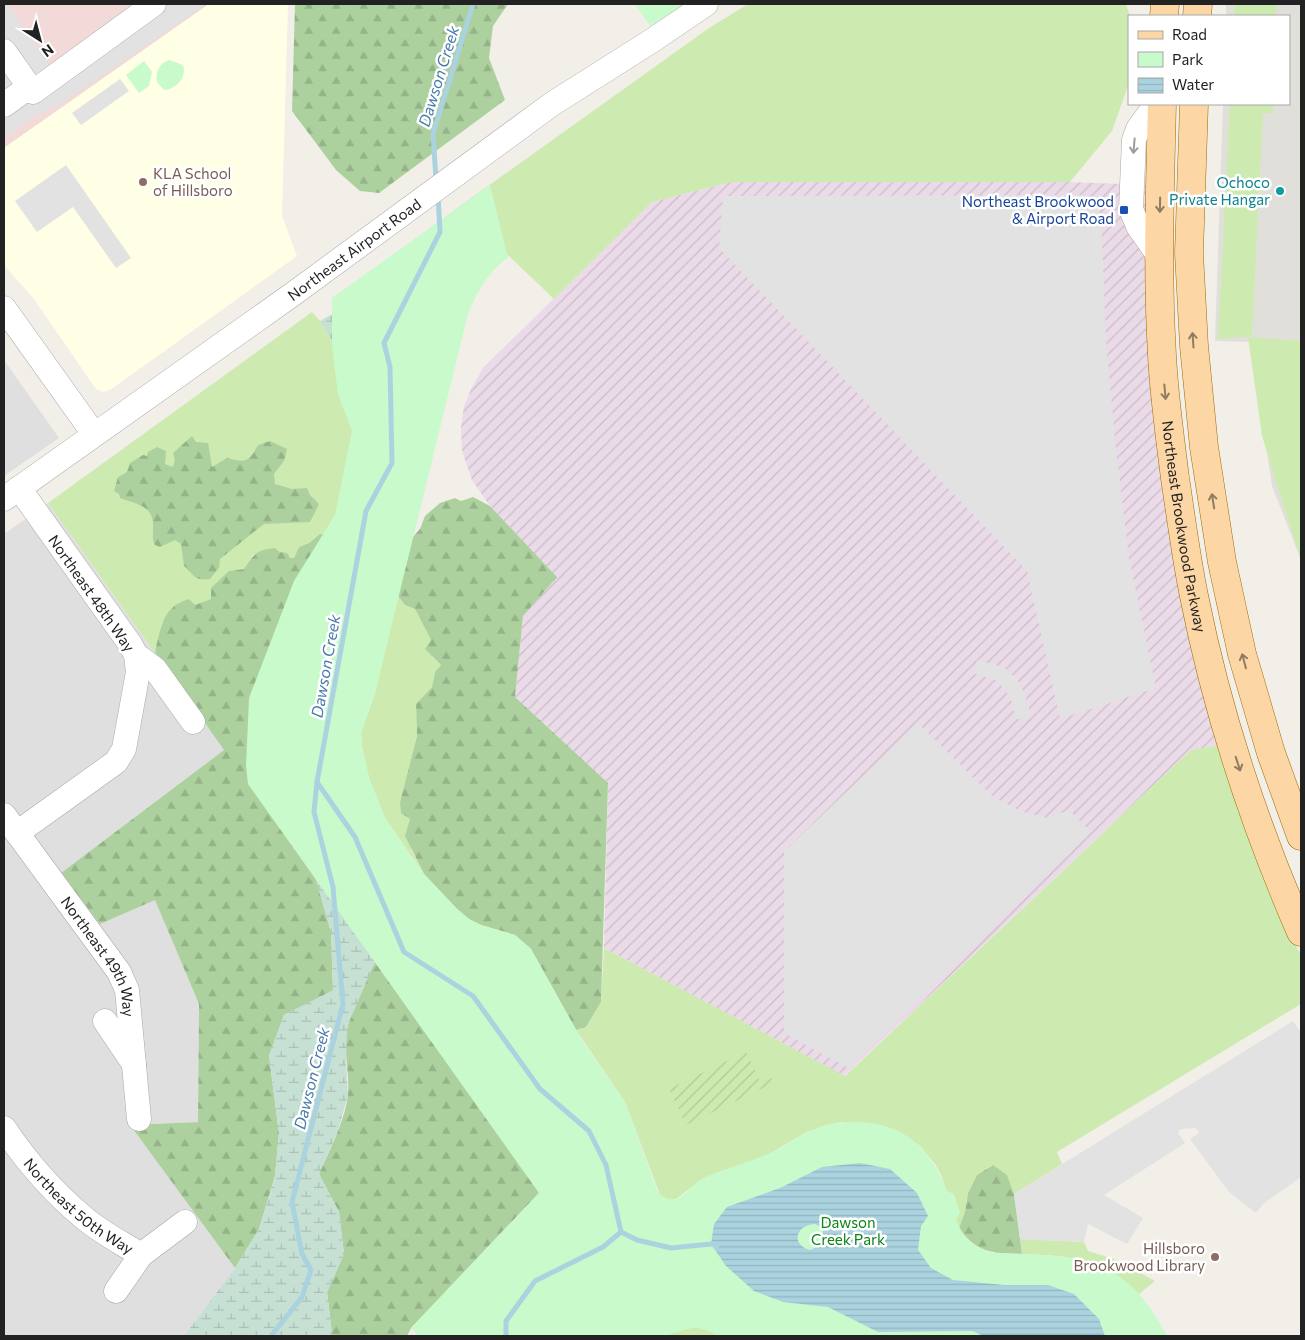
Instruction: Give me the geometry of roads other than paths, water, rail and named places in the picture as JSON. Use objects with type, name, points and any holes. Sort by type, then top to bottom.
[{"type":"main road","name":"Northeast Brookwood Parkway","points":[[1162,105],[1159,256],[1162,354],[1166,404],[1194,596],[1211,671],[1236,757],[1259,828],[1301,932]]},
{"type":"main road","name":"Northeast Brookwood Parkway","points":[[1194,105],[1189,253],[1194,346],[1206,457],[1222,562],[1242,654],[1271,753],[1301,836]]},
{"type":"street","points":[[4,51],[33,92],[154,4]]},
{"type":"street","name":"Northeast Airport Road","points":[[11,494],[300,288],[552,104],[706,4]]},
{"type":"street","points":[[4,105],[29,87]]},
{"type":"street","points":[[1155,105],[1138,129],[1134,140],[1131,209],[1138,226],[1159,256]]},
{"type":"street","points":[[4,308],[94,434]]},
{"type":"street","name":"Northeast 48th Way","points":[[10,824],[116,762],[124,749],[138,672],[136,655],[125,637],[11,494]]},
{"type":"street","points":[[136,655],[155,669],[193,722]]},
{"type":"street","name":"Northeast 49th Way","points":[[10,824],[119,972],[127,990],[139,1120]]},
{"type":"street","points":[[131,1021],[96,1022],[135,1065]]},
{"type":"street","name":"Northeast 50th Way","points":[[4,1128],[38,1173],[72,1207],[84,1218],[141,1255]]},
{"type":"street","name":"Northeast 50th Way","points":[[116,1291],[141,1255],[185,1222]]},
{"type":"water","points":[[860,1163],[890,1169],[917,1193],[928,1216],[921,1226],[918,1250],[931,1268],[953,1280],[1004,1285],[1048,1285],[1074,1294],[1099,1319],[1105,1336],[983,1336],[973,1331],[878,1332],[828,1307],[783,1302],[754,1291],[726,1266],[711,1244],[714,1224],[727,1207],[780,1188],[822,1167]],"holes":[[[815,1224],[823,1233],[821,1245],[810,1250],[800,1244],[798,1239],[800,1231],[809,1225]]]},
{"type":"waterway","name":"Dawson Creek","points":[[436,179],[433,134],[473,4]]},
{"type":"waterway","name":"Dawson Creek","points":[[271,1336],[302,1297],[311,1270],[302,1254],[292,1202],[343,1004],[333,887],[314,812],[317,782],[366,511],[392,463],[390,367],[384,343],[440,232],[438,195]]},
{"type":"waterway","points":[[317,782],[355,837],[404,952],[473,996],[540,1089],[589,1131],[606,1165],[621,1232]]},
{"type":"waterway","points":[[621,1232],[637,1240],[671,1248],[711,1244],[717,1246]]},
{"type":"waterway","points":[[506,1336],[506,1321],[535,1281],[603,1247],[621,1232]]},
{"type":"place","name":"KLA School of Hillsboro","points":[[143,182]]},
{"type":"place","name":"Ochoco Private Hangar","points":[[1280,191]]},
{"type":"place","name":"Northeast Brookwood & Airport Road","points":[[1124,210]]},
{"type":"place","name":"Hillsboro Brookwood Library","points":[[1215,1257]]},
{"type":"park label","name":"Dawson Creek Park","points":[[848,1230]]}]
